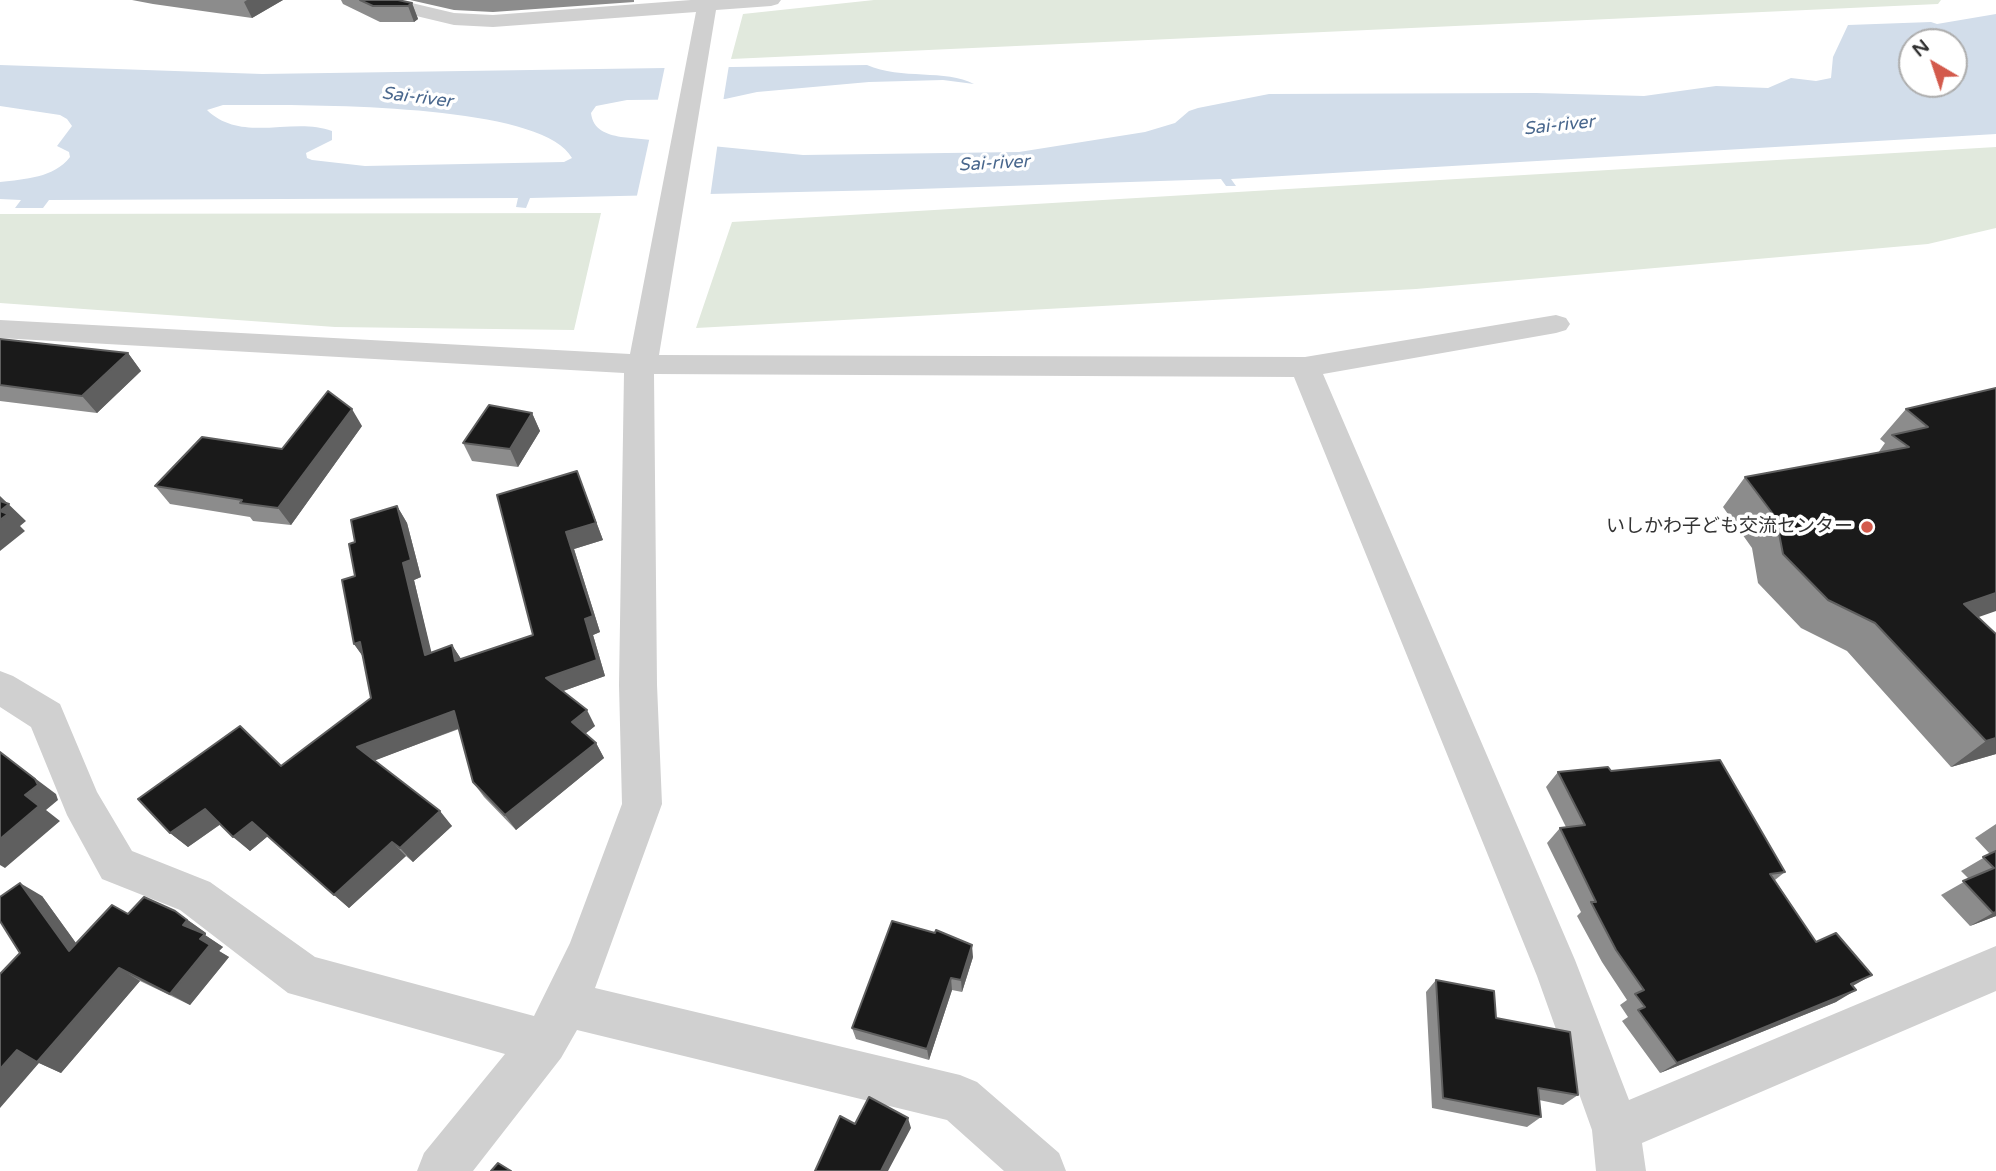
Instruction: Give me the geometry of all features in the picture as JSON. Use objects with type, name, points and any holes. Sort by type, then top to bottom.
[{"type":"street","points":[[373,0],[454,19],[493,21],[771,0]]},
{"type":"street","points":[[442,1171],[556,1023],[590,948],[642,804],[638,657],[641,360],[707,3]]},
{"type":"street","points":[[0,329],[641,360],[1305,367],[1556,324]]},
{"type":"street","points":[[1305,367],[1559,976],[1618,1150],[1996,968]]},
{"type":"street","points":[[0,687],[46,716],[81,802],[117,865],[195,895],[304,977],[960,1099],[1041,1171]]},
{"type":"shaded area","points":[[874,0],[1941,0],[1938,4],[731,59],[743,14]]},
{"type":"shaded area","points":[[1996,147],[1996,228],[1928,244],[1416,289],[696,328],[732,222]]},
{"type":"shaded area","points":[[601,213],[574,330],[335,327],[0,303],[0,214]]},
{"type":"water","name":"Sai-river","points":[[1996,14],[1996,134],[1231,179],[1236,186],[1226,186],[1221,179],[530,198],[526,208],[516,207],[518,198],[49,200],[43,208],[15,208],[21,200],[0,199],[0,182],[47,173],[70,157],[69,152],[57,146],[72,126],[60,115],[0,106],[0,65],[262,74],[867,65],[880,70],[963,79],[974,84],[943,80],[869,82],[757,92],[725,99],[627,100],[596,106],[591,113],[592,119],[601,130],[621,137],[803,155],[1019,152],[1145,132],[1175,123],[1189,111],[1198,108],[1269,94],[1536,93],[1644,96],[1716,86],[1768,88],[1791,78],[1816,81],[1831,78],[1833,57],[1848,25],[1937,24]],"holes":[[[223,105],[410,110],[513,125],[551,139],[572,158],[564,162],[365,166],[312,160],[307,158],[306,153],[332,140],[332,131],[301,126],[236,126],[207,110]]]},
{"type":"pier","points":[[729,65],[723,102],[657,104],[665,66]]},
{"type":"pier","points":[[650,136],[718,141],[710,198],[636,200]]},
{"type":"building","points":[[360,0],[398,0],[412,3],[408,6],[373,6]]},
{"type":"building","points":[[0,339],[128,353],[82,396],[0,385]]},
{"type":"building","name":"いしかわ子ども交流センター","points":[[1996,388],[1996,593],[1964,604],[1996,634],[1996,738],[1986,741],[1875,623],[1828,600],[1783,554],[1776,518],[1745,477],[1909,447],[1892,435],[1928,427],[1906,409]]},
{"type":"building","points":[[328,391],[352,409],[278,508],[155,486],[202,437],[282,449]]},
{"type":"building","points":[[489,405],[532,413],[510,449],[463,443]]},
{"type":"building","points":[[577,471],[596,523],[566,532],[593,616],[585,619],[597,660],[546,678],[587,710],[572,722],[596,743],[505,815],[473,782],[454,711],[357,747],[440,811],[400,848],[392,842],[334,895],[252,822],[233,837],[205,809],[170,833],[138,799],[240,726],[281,766],[371,698],[360,642],[354,644],[342,580],[355,576],[349,544],[355,542],[351,520],[397,506],[411,560],[403,563],[425,655],[452,645],[455,661],[533,635],[497,495]]},
{"type":"building","points":[[0,501],[9,504],[0,511]]},
{"type":"building","points":[[0,511],[8,514],[0,520]]},
{"type":"building","points":[[0,752],[35,779],[38,785],[25,795],[39,806],[0,839]]},
{"type":"building","points":[[1720,760],[1785,872],[1770,874],[1816,942],[1836,933],[1872,975],[1851,984],[1856,990],[1677,1063],[1638,1010],[1645,1007],[1635,994],[1644,990],[1616,950],[1591,902],[1596,902],[1560,828],[1585,825],[1558,772],[1608,767],[1611,771]]},
{"type":"building","points":[[1996,851],[1996,912],[1993,913],[1963,881],[1994,868],[1983,857]]},
{"type":"building","points":[[20,883],[69,951],[112,905],[128,914],[144,897],[175,911],[187,920],[183,925],[205,934],[200,939],[210,945],[170,994],[119,968],[37,1062],[17,1050],[0,1069],[0,974],[20,953],[0,921],[0,897]]},
{"type":"building","points":[[892,921],[935,933],[936,930],[972,945],[961,980],[951,978],[927,1049],[852,1028]]},
{"type":"building","points":[[1436,980],[1494,991],[1496,1018],[1570,1032],[1578,1095],[1538,1088],[1541,1117],[1443,1098]]},
{"type":"building","points":[[869,1097],[908,1118],[881,1171],[815,1171],[840,1116],[855,1124]]},
{"type":"building","points":[[498,1163],[511,1171],[491,1171]]},
{"type":"place","name":"いしかわ子ども交流センター","points":[[1867,527]]}]
